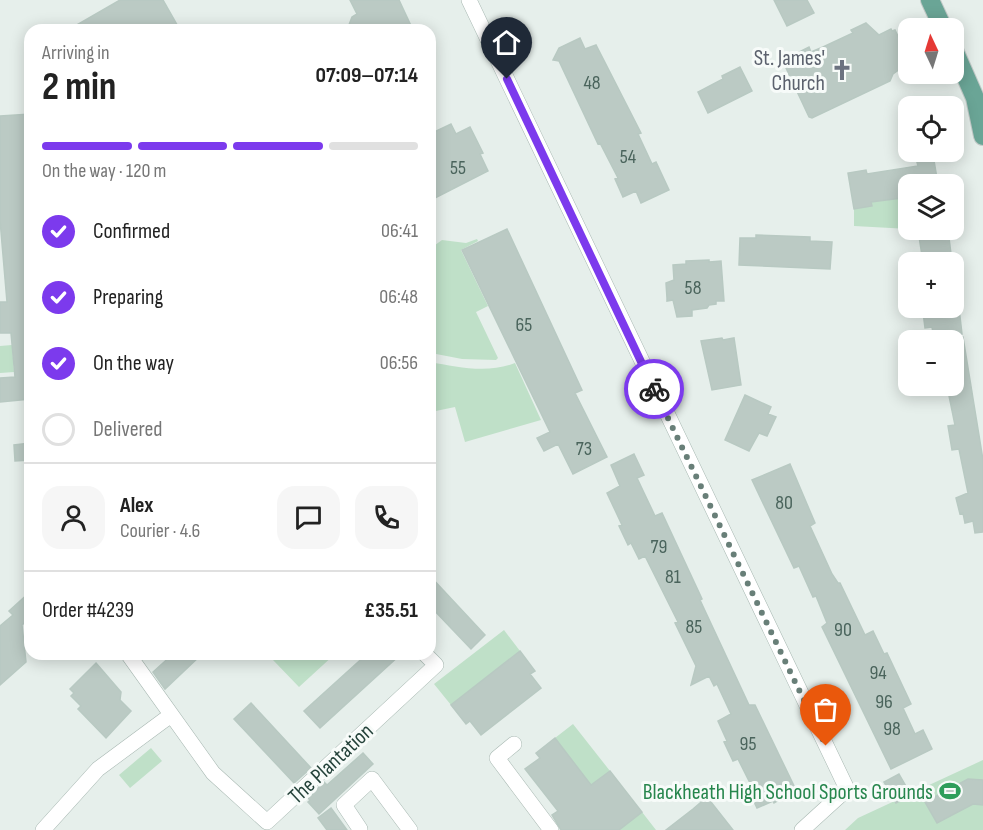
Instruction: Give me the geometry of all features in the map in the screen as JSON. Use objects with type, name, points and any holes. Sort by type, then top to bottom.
[{"type":"main road","points":[[930,0],[939,18]]},
{"type":"main road","points":[[964,68],[979,96],[983,136]]},
{"type":"street","points":[[469,0],[847,789],[802,830]]},
{"type":"street","name":"The Plantation","points":[[132,660],[213,773],[267,822],[436,665],[431,660]]},
{"type":"street","points":[[43,830],[98,768],[171,715]]},
{"type":"street","points":[[514,744],[497,758],[551,830]]},
{"type":"street","points":[[360,829],[344,805],[372,779],[410,830]]},
{"type":"green space","points":[[898,198],[898,228],[854,226],[854,209],[871,206],[871,202]]},
{"type":"green space","points":[[477,239],[478,241],[461,250],[488,306],[476,312],[498,358],[496,360],[462,359],[436,354],[436,244],[442,240],[466,243]]},
{"type":"green space","points":[[12,345],[14,372],[0,373],[0,346]]},
{"type":"green space","points":[[436,363],[483,369],[515,363],[541,420],[465,442],[455,407],[436,411]]},
{"type":"green space","points":[[504,630],[520,651],[451,705],[434,684]]},
{"type":"green space","points":[[273,660],[328,660],[299,687]]},
{"type":"green space","points":[[573,724],[610,771],[591,785],[555,738]]},
{"type":"green space","points":[[151,748],[162,761],[130,788],[119,775]]},
{"type":"green space","name":"Blackheath High School Sports Grounds","points":[[983,760],[983,830],[845,830],[858,818]]},
{"type":"green space","points":[[642,812],[656,830],[619,830]]},
{"type":"building","points":[[120,0],[163,0],[177,24],[78,24]]},
{"type":"building","points":[[350,0],[399,0],[410,24],[349,24],[352,17],[357,14]]},
{"type":"building","points":[[774,0],[807,0],[814,13],[787,26]]},
{"type":"building","name":"St. James' Church","points":[[866,23],[879,35],[891,29],[895,30],[898,36],[898,70],[893,74],[890,81],[812,118],[809,117],[786,68],[793,55],[809,47],[811,52],[823,47],[853,33],[851,30]]},
{"type":"building","points":[[580,38],[585,49],[596,45],[641,133],[638,134],[652,164],[656,162],[669,190],[641,203],[636,191],[623,197],[615,179],[618,178],[600,143],[598,144],[559,61],[553,60],[559,48]]},
{"type":"building","points":[[740,67],[752,91],[708,113],[698,92]]},
{"type":"building","points":[[24,114],[24,400],[0,402],[0,378],[15,377],[11,333],[0,333],[0,302],[7,302],[0,220],[0,116]]},
{"type":"building","points":[[451,124],[456,134],[470,127],[483,153],[480,154],[488,171],[436,197],[436,131]]},
{"type":"building","points":[[917,162],[934,162],[936,174],[898,174],[898,198],[871,202],[872,206],[854,209],[848,173],[866,170],[867,174],[918,166]]},
{"type":"building","points":[[507,229],[582,390],[575,393],[607,457],[573,474],[558,444],[544,451],[537,438],[550,432],[462,250]]},
{"type":"building","points":[[756,235],[810,237],[810,241],[832,242],[830,269],[739,265],[740,238],[756,238]]},
{"type":"building","points":[[920,240],[949,240],[951,252],[921,252]]},
{"type":"building","points":[[709,260],[709,262],[721,261],[724,301],[716,301],[716,304],[709,305],[707,308],[692,310],[692,316],[677,317],[673,300],[667,301],[666,283],[674,280],[673,265],[686,264],[686,261]]},
{"type":"building","points":[[924,318],[960,318],[962,330],[933,330],[932,327],[925,328]]},
{"type":"building","points":[[722,338],[723,340],[734,338],[741,385],[712,390],[701,341]]},
{"type":"building","points":[[964,343],[983,460],[983,532],[975,533],[973,521],[965,523],[963,513],[960,514],[956,498],[968,493],[959,449],[952,450],[948,426],[955,425],[949,396],[964,396]]},
{"type":"building","points":[[745,395],[771,407],[768,414],[776,417],[767,436],[759,433],[749,451],[725,440]]},
{"type":"building","points":[[24,444],[24,460],[15,461],[14,445]]},
{"type":"building","points":[[634,454],[644,475],[637,478],[655,516],[662,513],[749,705],[755,705],[796,790],[774,803],[773,801],[757,808],[748,789],[752,787],[738,759],[733,761],[724,742],[727,741],[718,721],[731,714],[717,684],[714,686],[709,676],[691,685],[696,666],[675,623],[678,622],[645,556],[639,559],[631,543],[628,545],[619,526],[622,525],[607,493],[620,486],[611,465]]},
{"type":"building","points":[[790,464],[815,523],[810,526],[832,574],[840,583],[865,635],[873,631],[884,654],[887,653],[911,704],[903,708],[915,734],[923,730],[932,749],[891,769],[822,627],[827,623],[816,596],[813,597],[799,566],[794,568],[752,480]]},
{"type":"building","points":[[436,582],[485,635],[471,649],[436,612]]},
{"type":"building","points":[[24,597],[24,623],[22,625],[26,662],[0,685],[0,626],[13,615],[9,611]]},
{"type":"building","points":[[520,651],[535,671],[530,674],[541,688],[481,735],[470,721],[466,724],[451,705]]},
{"type":"building","points":[[166,660],[196,660],[165,689],[153,672]]},
{"type":"building","points":[[360,660],[394,660],[320,728],[304,711]]},
{"type":"building","points":[[96,663],[121,692],[120,700],[131,711],[106,738],[78,709],[81,706],[71,696],[74,693],[70,689]]},
{"type":"building","points":[[251,703],[311,768],[294,783],[234,719]]},
{"type":"building","points":[[555,738],[591,785],[610,771],[642,812],[619,830],[561,830],[552,815],[558,811],[525,769],[540,758],[536,753]]},
{"type":"building","points":[[363,753],[373,764],[319,814],[308,802],[310,800],[308,798],[324,782],[327,785]]},
{"type":"building","points":[[899,774],[911,795],[896,803],[884,782]]},
{"type":"building","points":[[968,779],[983,780],[983,805],[973,804],[937,823],[925,802]]},
{"type":"building","points":[[707,797],[733,830],[666,830],[693,809]]},
{"type":"building","points":[[331,808],[347,830],[327,830],[318,818]]},
{"type":"way so far","points":[[654,389],[826,746]]},
{"type":"place","name":"St. James' Church","points":[[842,70]]},
{"type":"place","name":"Blackheath High School Sports Grounds","points":[[950,791]]},
{"type":"route","points":[[507,79],[654,389]]}]
